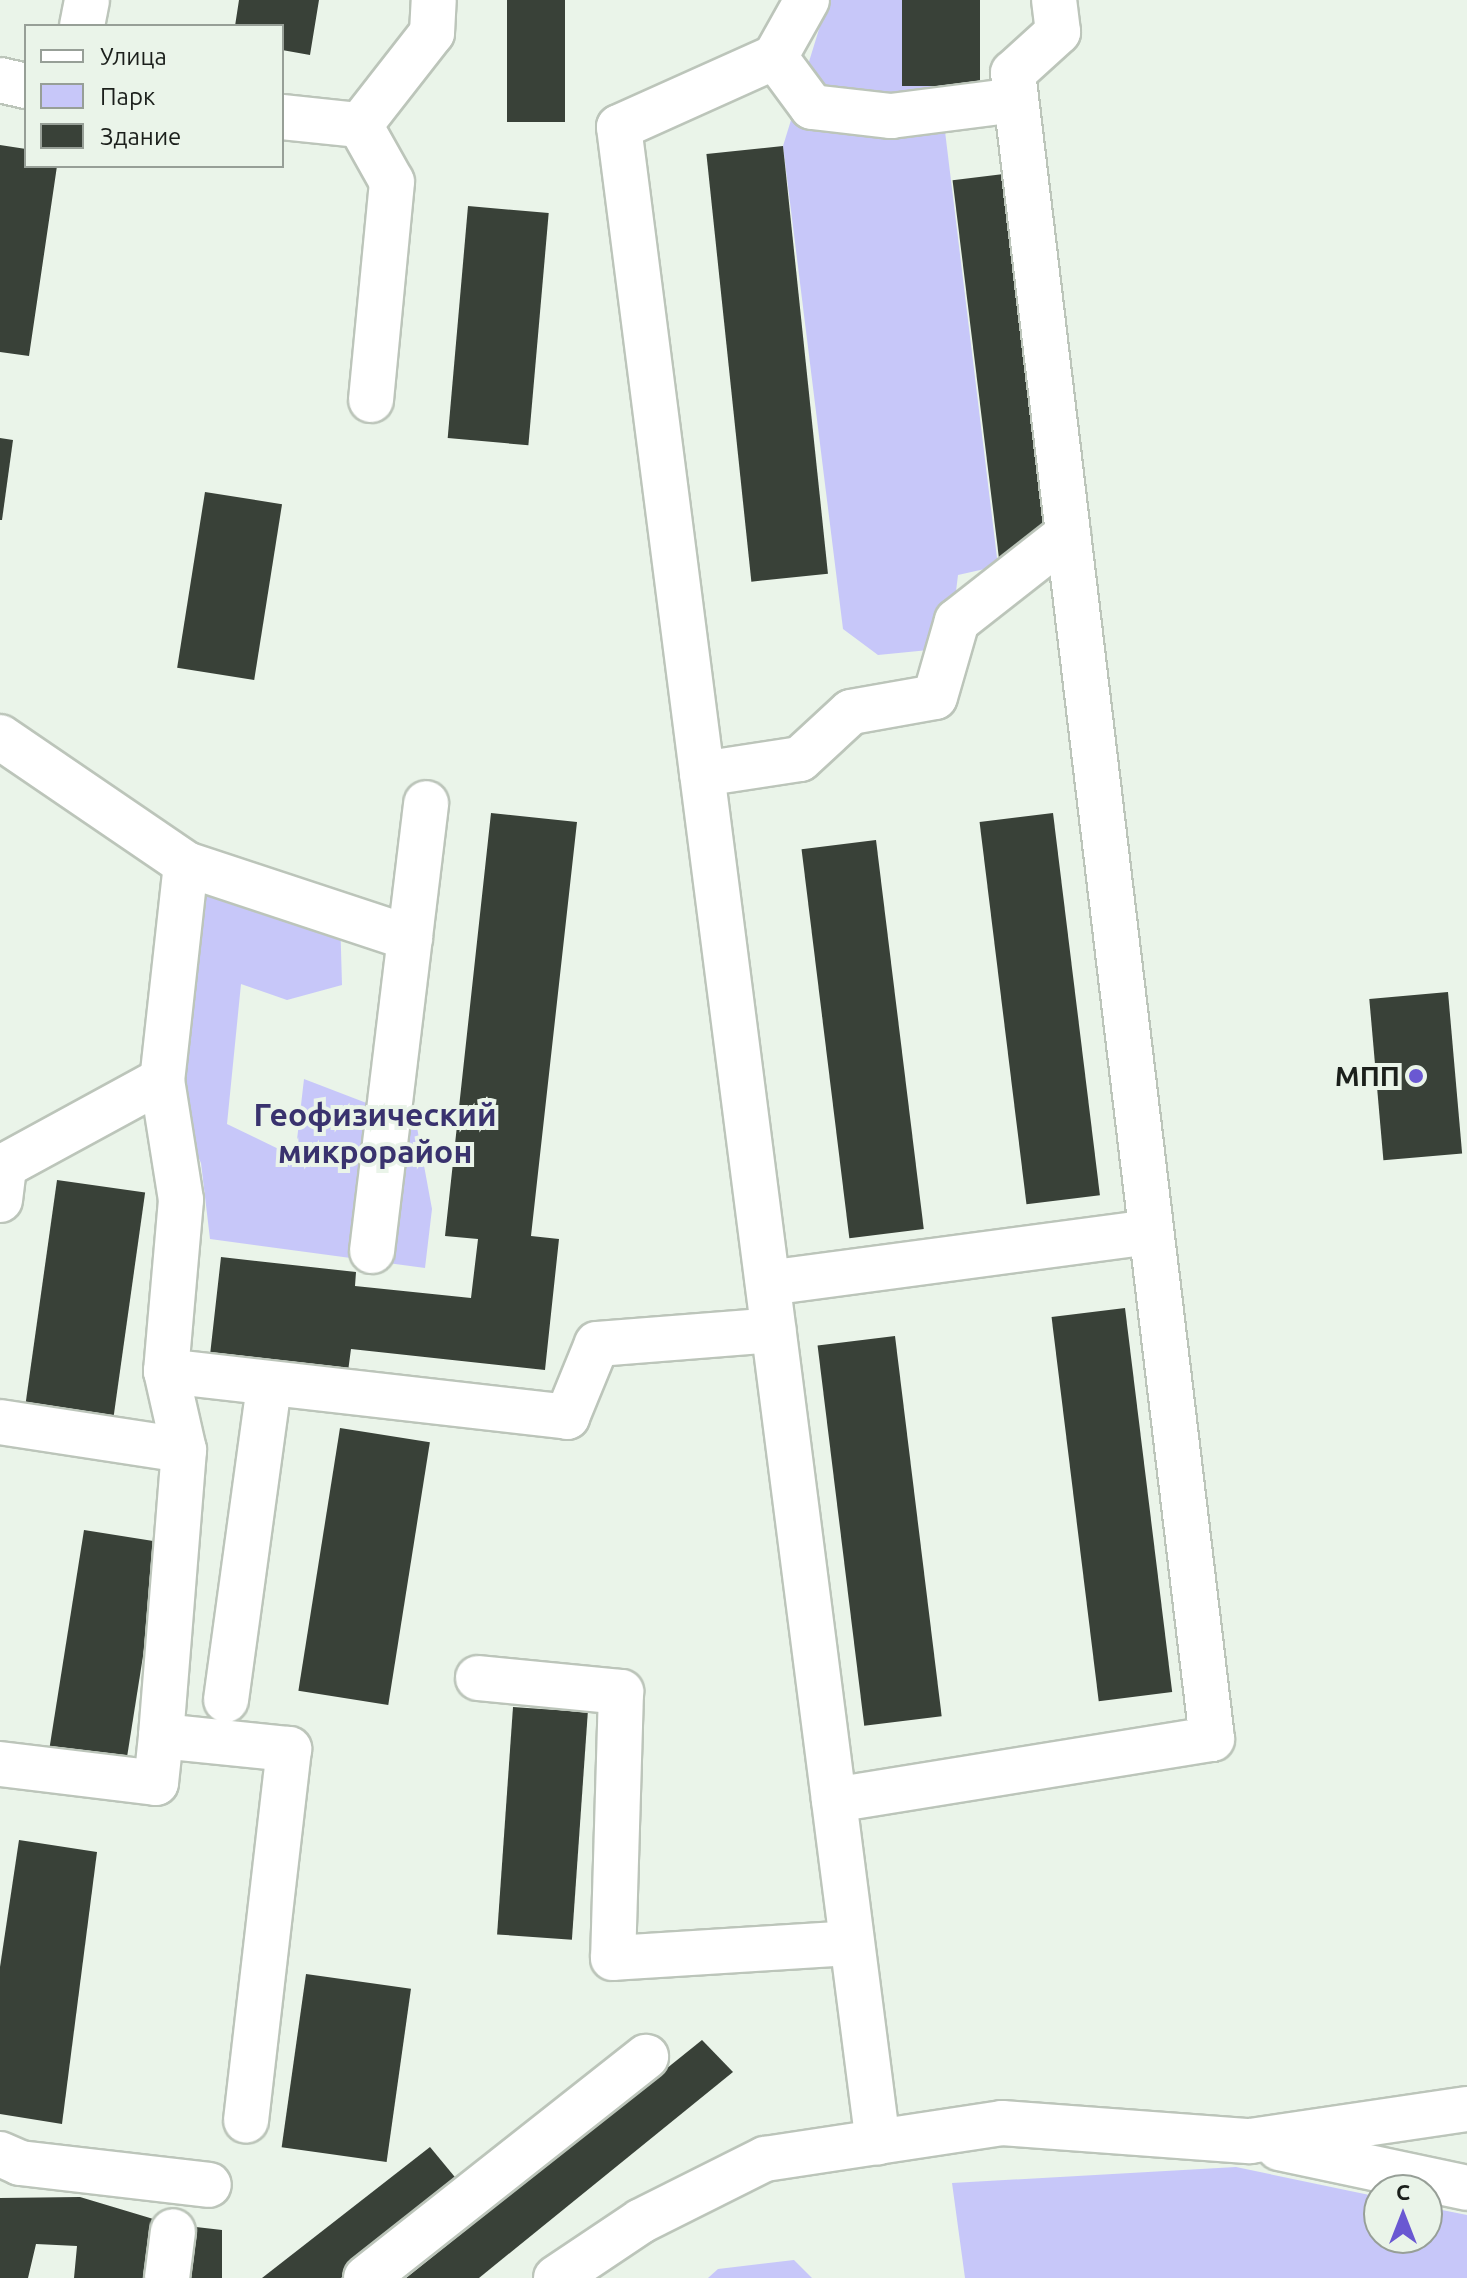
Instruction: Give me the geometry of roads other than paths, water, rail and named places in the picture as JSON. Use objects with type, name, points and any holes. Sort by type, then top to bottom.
[{"type":"street","points":[[82,24],[87,0]]},
{"type":"street","points":[[360,125],[432,33],[434,0]]},
{"type":"street","points":[[807,0],[775,57],[619,127],[878,2142]]},
{"type":"street","points":[[834,1800],[1212,1739],[1013,73],[1058,32],[1054,0]]},
{"type":"street","points":[[775,57],[812,107],[891,116],[1016,100]]},
{"type":"street","points":[[0,80],[24,86]]},
{"type":"street","points":[[284,117],[360,125]]},
{"type":"street","points":[[360,125],[392,182],[371,400]]},
{"type":"street","points":[[702,774],[800,759],[851,712],[935,697],[957,621],[1068,534]]},
{"type":"street","points":[[0,737],[186,864],[410,938]]},
{"type":"street","points":[[372,1251],[426,803]]},
{"type":"street","points":[[0,1764],[156,1783],[184,1450],[166,1371],[181,1200],[162,1080],[186,864]]},
{"type":"street","points":[[0,1200],[4,1166],[162,1080]]},
{"type":"street","points":[[768,1283],[1151,1232]]},
{"type":"street","points":[[166,1371],[269,1387],[567,1417],[597,1344],[773,1330]]},
{"type":"street","points":[[226,1700],[269,1387]]},
{"type":"street","points":[[0,1422],[184,1450]]},
{"type":"street","points":[[478,1678],[621,1692],[613,1958],[852,1943]]},
{"type":"street","points":[[161,1736],[289,1749],[246,2121]]},
{"type":"street","points":[[366,2278],[646,2057]]},
{"type":"street","points":[[1250,2141],[1467,2109]]},
{"type":"street","points":[[556,2278],[641,2221],[765,2159],[1002,2123],[1250,2141],[1467,2188]]},
{"type":"street","points":[[0,2154],[20,2163],[209,2185]]},
{"type":"street","points":[[167,2278],[173,2231]]},
{"type":"place","name":"МПП","points":[[1416,1076]]},
{"type":"district","name":"Геофизический микрорайон","points":[[375,1134]]}]
